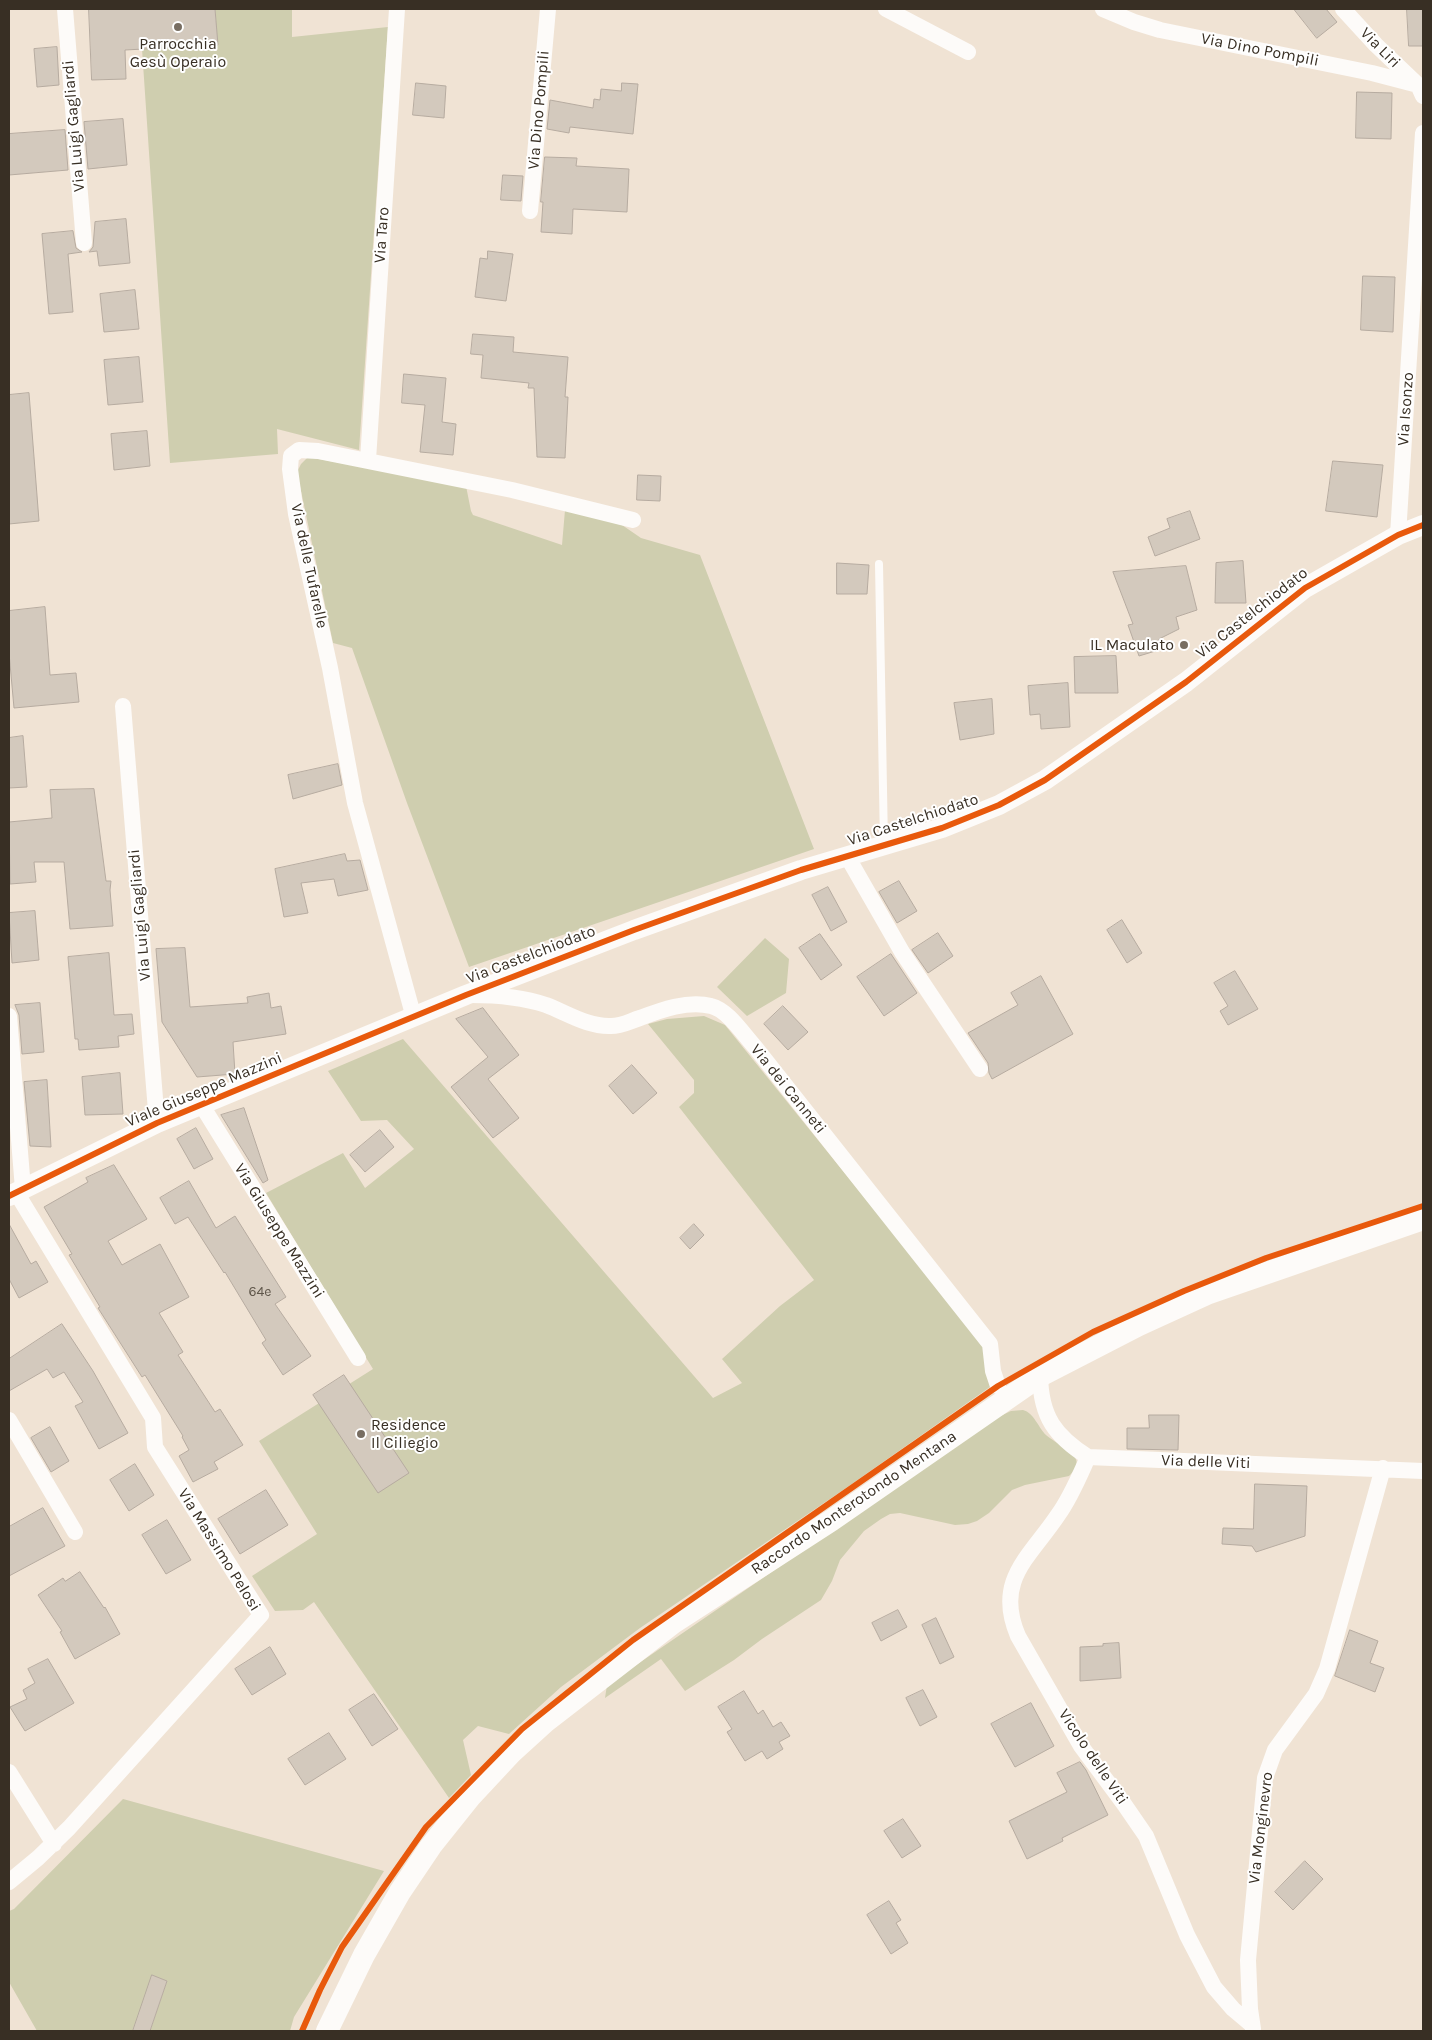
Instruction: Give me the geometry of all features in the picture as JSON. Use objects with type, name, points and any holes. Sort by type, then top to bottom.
[{"type":"main road","name":"Raccordo Monterotondo Mentana","points":[[327,2031],[364,1955],[414,1870],[471,1796],[512,1752],[574,1699],[673,1623],[832,1520],[1040,1376],[1139,1325],[1209,1293],[1423,1219]]},
{"type":"street","name":"Via Luigi Gagliardi","points":[[65,9],[84,243]]},
{"type":"street","name":"Via Taro","points":[[368,460],[397,9]]},
{"type":"street","name":"Via Dino Pompili","points":[[530,211],[548,9]]},
{"type":"street","points":[[886,9],[968,52]]},
{"type":"street","name":"Via Dino Pompili","points":[[1103,9],[1160,30],[1372,73],[1422,88]]},
{"type":"street","name":"Via Liri","points":[[1343,9],[1422,88]]},
{"type":"street","name":"Via Isonzo","points":[[1398,535],[1423,133]]},
{"type":"street","name":"Via delle Tufarelle","points":[[414,1018],[355,803],[330,668],[298,523],[290,469],[291,456],[299,450],[309,449],[368,460],[512,490],[633,520]]},
{"type":"street","name":"Via Castelchiodato","points":[[414,1018],[466,995],[634,930],[801,870],[970,818],[1014,798],[1045,780],[1186,682],[1288,599],[1322,577],[1398,535],[1423,525]]},
{"type":"street","name":"Via Luigi Gagliardi","points":[[123,706],[157,1123]]},
{"type":"street","points":[[848,856],[902,952],[980,1069]]},
{"type":"street","name":"Via dei Canneti","points":[[466,995],[494,995],[532,1002],[594,1024],[606,1026],[625,1024],[654,1013],[691,1005],[712,1006],[721,1011],[755,1047],[990,1344],[998,1386]]},
{"type":"street","points":[[9,1016],[16,1192]]},
{"type":"street","name":"Viale Giuseppe Mazzini","points":[[16,1192],[157,1123],[414,1018]]},
{"type":"street","name":"Via Giuseppe Mazzini","points":[[201,1104],[358,1358]]},
{"type":"street","name":"Via Massimo Pelosi","points":[[9,1882],[54,1844],[261,1615],[155,1447],[154,1418],[16,1192]]},
{"type":"street","points":[[1040,1376],[1042,1401],[1052,1425],[1065,1441],[1088,1457]]},
{"type":"street","points":[[9,1420],[75,1532]]},
{"type":"street","name":"Via delle Viti","points":[[1088,1457],[1423,1471]]},
{"type":"street","name":"Vicolo delle Viti","points":[[1088,1457],[1069,1498],[1014,1576],[1010,1601],[1013,1623],[1018,1636],[1081,1746],[1146,1836],[1188,1935],[1214,1986],[1233,2009],[1253,2028]]},
{"type":"street","name":"Via Monginevro","points":[[1253,2028],[1248,1960],[1265,1778],[1274,1750],[1316,1694],[1327,1669],[1383,1468]]},
{"type":"street","points":[[9,1772],[54,1844]]},
{"type":"lane","points":[[879,564],[884,846]]},
{"type":"green space","points":[[215,9],[292,9],[292,37],[388,27],[359,450],[277,429],[278,454],[170,463],[142,49],[217,45]]},
{"type":"green space","points":[[308,457],[466,486],[473,515],[562,545],[565,510],[622,525],[641,538],[700,555],[814,849],[469,967],[407,803],[352,648],[333,643],[297,472],[301,464]]},
{"type":"green space","points":[[765,938],[789,959],[786,993],[747,1016],[717,987]]},
{"type":"green space","points":[[704,1016],[725,1025],[987,1349],[990,1387],[846,1488],[640,1628],[561,1687],[509,1734],[478,1726],[463,1740],[471,1775],[449,1798],[314,1602],[303,1610],[275,1611],[252,1576],[317,1534],[259,1441],[373,1369],[266,1193],[343,1153],[365,1188],[414,1149],[387,1120],[361,1121],[328,1071],[403,1039],[713,1398],[742,1383],[722,1359],[780,1306],[814,1280],[679,1107],[694,1093],[694,1080],[648,1024],[667,1019]]},
{"type":"green space","points":[[1023,1410],[1033,1417],[1046,1435],[1071,1452],[1075,1457],[1077,1463],[1069,1476],[1025,1485],[1012,1490],[989,1513],[977,1521],[968,1524],[955,1525],[900,1513],[890,1514],[864,1531],[840,1560],[832,1581],[821,1600],[734,1660],[685,1691],[661,1659],[605,1698],[607,1685],[996,1418],[1011,1411]]},
{"type":"green space","points":[[123,1799],[384,1871],[294,2017],[290,2031],[150,2031],[167,1981],[152,1976],[133,2031],[37,2031],[9,1982],[9,1911],[14,1909]]},
{"type":"building","points":[[89,9],[215,9],[218,45],[125,50],[126,79],[92,80]]},
{"type":"building","points":[[1294,9],[1326,9],[1337,22],[1317,38]]},
{"type":"building","points":[[1407,9],[1423,9],[1423,46],[1409,46]]},
{"type":"building","points":[[57,47],[59,85],[37,87],[34,49]]},
{"type":"building","points":[[416,83],[446,86],[444,118],[413,115]]},
{"type":"building","points":[[622,83],[638,84],[633,134],[570,127],[569,133],[547,129],[550,100],[593,108],[594,99],[600,100],[601,89],[621,91]]},
{"type":"building","points":[[1357,92],[1392,93],[1391,139],[1356,138]]},
{"type":"building","points":[[123,119],[127,165],[88,169],[84,122]]},
{"type":"building","points":[[65,130],[68,170],[9,175],[9,134]]},
{"type":"building","points":[[545,157],[577,158],[576,166],[629,169],[627,212],[573,209],[572,234],[541,232],[543,202],[541,202]]},
{"type":"building","points":[[503,175],[523,176],[521,201],[501,200]]},
{"type":"building","points":[[126,219],[130,263],[99,266],[97,251],[89,252],[93,247],[95,222]]},
{"type":"building","points":[[73,231],[76,248],[82,252],[68,254],[73,312],[49,314],[42,234]]},
{"type":"building","points":[[488,251],[513,254],[506,301],[475,297],[480,258],[487,259]]},
{"type":"building","points":[[1363,276],[1395,277],[1393,332],[1361,330]]},
{"type":"building","points":[[135,290],[139,329],[104,332],[100,294]]},
{"type":"building","points":[[473,334],[514,337],[513,352],[568,357],[565,397],[568,397],[565,458],[537,457],[534,388],[528,388],[529,383],[481,378],[483,355],[471,354]]},
{"type":"building","points":[[139,357],[143,402],[108,405],[104,360]]},
{"type":"building","points":[[404,374],[446,378],[442,422],[456,424],[453,455],[420,452],[425,405],[402,403]]},
{"type":"building","points":[[29,393],[39,521],[9,524],[9,395]]},
{"type":"building","points":[[147,431],[150,466],[114,470],[111,434]]},
{"type":"building","points":[[1333,461],[1383,465],[1377,517],[1326,511]]},
{"type":"building","points":[[638,475],[661,476],[660,501],[637,500]]},
{"type":"building","points":[[1190,511],[1200,539],[1155,556],[1148,537],[1170,528],[1167,519]]},
{"type":"building","points":[[1243,561],[1246,603],[1215,603],[1216,563]]},
{"type":"building","points":[[837,563],[869,565],[867,594],[837,594]]},
{"type":"building","points":[[1186,566],[1197,610],[1176,617],[1179,629],[1159,639],[1162,649],[1139,656],[1128,625],[1133,624],[1113,572]]},
{"type":"building","points":[[45,607],[50,675],[76,673],[79,702],[14,708],[9,653],[9,611]]},
{"type":"building","points":[[1116,656],[1118,693],[1075,693],[1074,657]]},
{"type":"building","points":[[1068,683],[1070,727],[1041,729],[1040,714],[1030,715],[1028,686]]},
{"type":"building","points":[[992,699],[994,734],[960,740],[954,703]]},
{"type":"building","points":[[23,736],[27,787],[9,788],[9,738]]},
{"type":"building","points":[[338,764],[342,785],[293,799],[288,775]]},
{"type":"building","points":[[94,789],[106,881],[111,881],[113,926],[70,929],[64,862],[34,862],[36,882],[10,884],[9,822],[52,818],[50,790]]},
{"type":"building","points":[[345,854],[347,861],[360,860],[368,890],[338,896],[334,879],[301,883],[308,913],[284,917],[275,869]]},
{"type":"building","points":[[899,881],[917,911],[897,923],[879,892]]},
{"type":"building","points":[[828,887],[847,922],[831,931],[812,895]]},
{"type":"building","points":[[35,911],[39,960],[12,963],[9,913]]},
{"type":"building","points":[[1122,920],[1142,953],[1127,963],[1107,930]]},
{"type":"building","points":[[938,933],[953,956],[928,973],[912,950]]},
{"type":"building","points":[[820,934],[842,965],[821,980],[799,948]]},
{"type":"building","points":[[185,948],[190,1007],[248,1003],[247,997],[269,993],[271,1008],[281,1006],[286,1034],[233,1042],[235,1074],[197,1077],[162,1022],[156,949]]},
{"type":"building","points":[[109,953],[114,1015],[132,1014],[134,1034],[118,1036],[119,1047],[79,1050],[78,1039],[75,1039],[68,957]]},
{"type":"building","points":[[891,954],[917,993],[884,1016],[857,977]]},
{"type":"building","points":[[1235,971],[1258,1009],[1228,1025],[1220,1011],[1228,1006],[1214,983]]},
{"type":"building","points":[[1041,976],[1073,1034],[992,1079],[988,1063],[968,1033],[1018,1005],[1011,993]]},
{"type":"building","points":[[40,1003],[44,1052],[22,1054],[19,1015],[15,1005]]},
{"type":"building","points":[[783,1006],[808,1032],[788,1050],[764,1024]]},
{"type":"building","points":[[483,1008],[519,1055],[488,1079],[519,1118],[493,1138],[451,1087],[488,1057],[456,1019]]},
{"type":"building","points":[[632,1065],[657,1093],[633,1114],[609,1086]]},
{"type":"building","points":[[120,1073],[123,1114],[85,1115],[82,1077]]},
{"type":"building","points":[[47,1080],[51,1147],[30,1146],[24,1082]]},
{"type":"building","points":[[244,1108],[268,1180],[263,1183],[221,1115]]},
{"type":"building","points":[[196,1128],[213,1159],[194,1169],[177,1139]]},
{"type":"building","points":[[380,1130],[394,1147],[365,1172],[350,1155]]},
{"type":"building","points":[[114,1165],[147,1219],[108,1241],[122,1265],[160,1244],[189,1297],[159,1313],[183,1352],[178,1355],[215,1412],[220,1409],[243,1445],[214,1462],[218,1469],[193,1482],[179,1456],[189,1450],[183,1436],[145,1375],[142,1377],[98,1308],[100,1307],[69,1255],[72,1254],[44,1207],[88,1182],[86,1178]]},
{"type":"building","points":[[189,1181],[216,1228],[235,1216],[286,1297],[275,1304],[311,1356],[283,1375],[262,1343],[266,1340],[225,1272],[188,1217],[175,1224],[160,1198]]},
{"type":"building","points":[[9,1224],[31,1264],[36,1261],[48,1282],[19,1298],[9,1279]]},
{"type":"building","points":[[694,1224],[704,1235],[690,1249],[680,1238]]},
{"type":"building","points":[[62,1324],[93,1371],[128,1433],[99,1449],[75,1406],[83,1402],[64,1372],[53,1378],[47,1369],[9,1391],[9,1359]]},
{"type":"building","name":"Residence Il Ciliegio","points":[[344,1375],[409,1473],[378,1493],[313,1395]]},
{"type":"building","points":[[1149,1415],[1179,1415],[1178,1450],[1127,1449],[1127,1428],[1149,1428]]},
{"type":"building","points":[[50,1427],[69,1461],[51,1472],[31,1438]]},
{"type":"building","points":[[135,1464],[154,1495],[129,1511],[110,1480]]},
{"type":"building","points":[[1255,1484],[1307,1486],[1305,1536],[1256,1552],[1252,1546],[1222,1544],[1223,1528],[1253,1529]]},
{"type":"building","points":[[266,1490],[288,1525],[240,1554],[218,1519]]},
{"type":"building","points":[[43,1508],[65,1546],[9,1576],[9,1527]]},
{"type":"building","points":[[167,1520],[191,1560],[166,1574],[142,1535]]},
{"type":"building","points":[[80,1572],[105,1607],[120,1634],[75,1659],[60,1632],[62,1631],[38,1595],[63,1578],[65,1581]]},
{"type":"building","points":[[898,1610],[907,1627],[881,1641],[872,1623]]},
{"type":"building","points":[[936,1618],[954,1657],[940,1664],[922,1625]]},
{"type":"building","points":[[1350,1630],[1378,1641],[1370,1663],[1384,1668],[1375,1692],[1335,1676]]},
{"type":"building","points":[[1119,1643],[1121,1678],[1080,1681],[1080,1647]]},
{"type":"building","points":[[270,1647],[286,1674],[252,1695],[235,1669]]},
{"type":"building","points":[[48,1659],[74,1703],[25,1731],[10,1707],[27,1699],[23,1690],[35,1683],[28,1669]]},
{"type":"building","points":[[923,1690],[937,1717],[920,1726],[906,1698]]},
{"type":"building","points":[[744,1691],[758,1714],[763,1710],[773,1727],[781,1722],[790,1736],[779,1742],[783,1749],[767,1759],[762,1751],[745,1761],[727,1732],[732,1729],[718,1707]]},
{"type":"building","points":[[374,1694],[398,1729],[372,1746],[349,1710]]},
{"type":"building","points":[[1031,1703],[1054,1746],[1015,1767],[991,1724]]},
{"type":"building","points":[[329,1733],[346,1759],[305,1785],[288,1759]]},
{"type":"building","points":[[1080,1762],[1086,1770],[1108,1815],[1062,1838],[1063,1841],[1027,1859],[1009,1821],[1067,1792],[1057,1773]]},
{"type":"building","points":[[903,1819],[921,1846],[902,1858],[884,1831]]},
{"type":"building","points":[[1305,1861],[1323,1879],[1293,1910],[1275,1892]]},
{"type":"building","points":[[889,1901],[901,1920],[896,1923],[908,1943],[891,1954],[867,1915]]},
{"type":"building","points":[[152,1975],[167,1981],[150,2031],[133,2031]]},
{"type":"cycle path","points":[[9,1196],[157,1123],[466,995],[634,930],[801,870],[942,828],[999,805],[1045,780],[1186,682],[1305,588],[1398,535],[1423,525]]},
{"type":"cycle path","points":[[302,2031],[342,1947],[426,1827],[522,1729],[633,1640],[998,1386],[1093,1332],[1184,1291],[1266,1258],[1423,1206]]},
{"type":"place","name":"Parrocchia Gesù Operaio","points":[[178,27]]},
{"type":"place","name":"IL Maculato","points":[[1184,645]]},
{"type":"place","name":"Residence Il Ciliegio","points":[[361,1434]]}]
